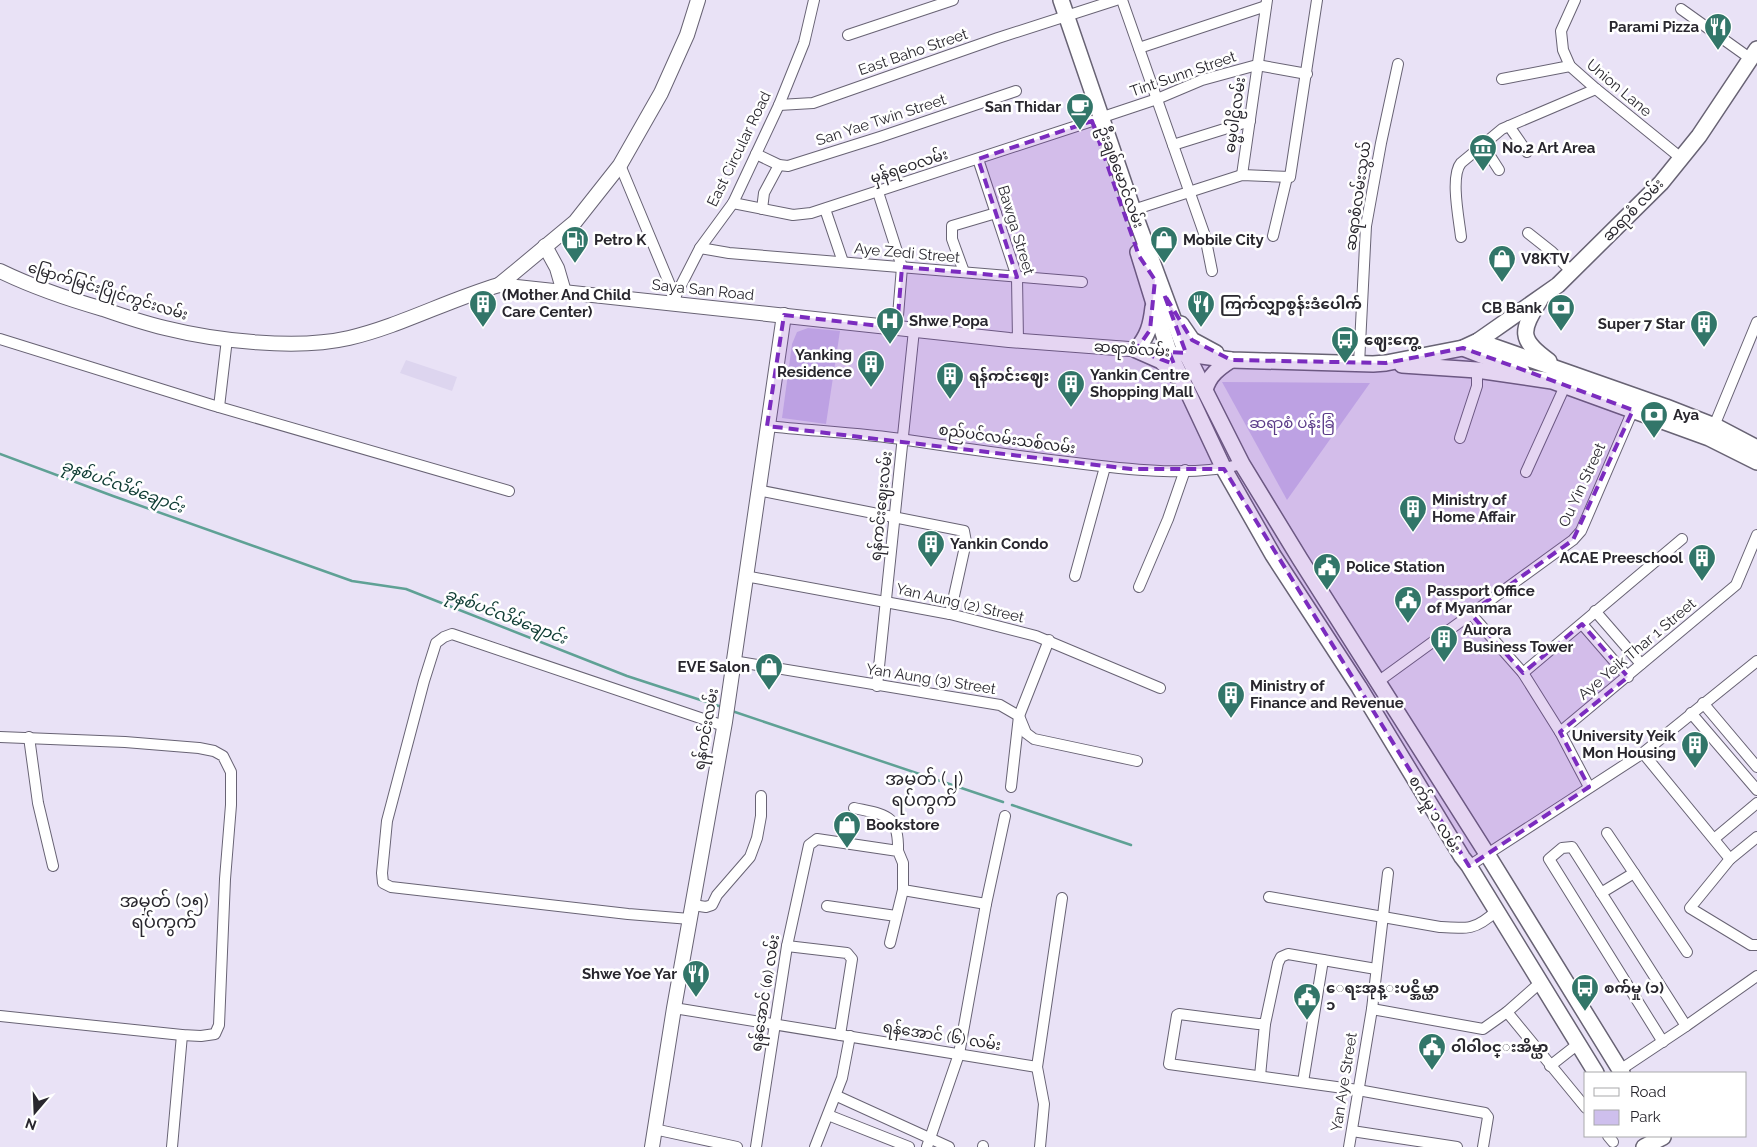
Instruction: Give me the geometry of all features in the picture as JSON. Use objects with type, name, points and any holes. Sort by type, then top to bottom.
[{"type":"main road","points":[[499,285],[575,222],[620,165],[661,93],[687,35],[698,0]]},
{"type":"main road","name":"ဦးချစ်မောင်လမ်း","points":[[1050,0],[1062,18]]},
{"type":"main road","name":"ဦးချစ်မောင်လမ်း","points":[[1061,0],[1062,18],[1096,120],[1159,296],[1186,353]]},
{"type":"main road","name":"ဆရာစံ လမ်း","points":[[1478,341],[1558,285],[1570,271],[1604,241],[1661,183],[1699,136],[1754,54]]},
{"type":"main road","name":"ဦးချစ်မောင်လမ်း","points":[[1096,120],[1133,210],[1159,296],[1169,352]]},
{"type":"main road","points":[[545,246],[557,268],[564,292]]},
{"type":"main road","name":"မြောက်မြင်းပြိုင်ကွင်းလမ်း","points":[[0,271],[18,280],[76,301],[166,328],[227,340],[300,344],[348,338],[369,332],[470,293],[499,285]]},
{"type":"main road","name":"Saya San Road","points":[[499,285],[564,292],[675,299],[784,315]]},
{"type":"main road","points":[[1543,295],[1530,316],[1526,330],[1526,340],[1559,380]]},
{"type":"main road","points":[[1159,296],[1150,330],[1136,350],[1161,361],[1174,373],[1189,396]]},
{"type":"main road","points":[[1159,296],[1192,340],[1208,350],[1232,360]]},
{"type":"main road","name":"ဆရာစံလမ်း","points":[[784,315],[1018,341],[1186,353],[1232,360],[1359,364],[1386,363],[1463,348],[1478,341]]},
{"type":"main road","name":"ရန်ကင်းလမ်း","points":[[652,1147],[674,1008],[726,715],[757,490],[784,315]]},
{"type":"main road","points":[[1478,341],[1559,380]]},
{"type":"main road","points":[[1463,348],[1617,397],[1757,448]]},
{"type":"main road","points":[[1169,352],[1227,474]]},
{"type":"main road","points":[[1186,353],[1242,464]]},
{"type":"main road","points":[[1205,390],[1207,383],[1216,371],[1232,360]]},
{"type":"main road","points":[[1386,363],[1477,370],[1559,380]]},
{"type":"main road","points":[[1617,397],[1633,410],[1712,432],[1757,462]]},
{"type":"main road","name":"စက်မှု ၁ လမ်း","points":[[1242,464],[1300,559],[1488,854],[1621,1072]]},
{"type":"main road","name":"စက်မှု ၁ လမ်း","points":[[1227,474],[1273,555],[1376,716],[1595,1072]]},
{"type":"main road","points":[[1376,716],[1394,706]]},
{"type":"main road","points":[[1422,793],[1440,780]]},
{"type":"main road","points":[[1537,976],[1551,958]]},
{"type":"main road","points":[[1588,1060],[1606,1048]]},
{"type":"main road","points":[[1644,1147],[1665,1140]]},
{"type":"street","name":"East Circular Road","points":[[675,299],[700,248],[732,203],[779,105],[804,42],[814,0]]},
{"type":"street","points":[[848,35],[953,0]]},
{"type":"street","name":"East Baho Street","points":[[779,105],[813,103],[1116,0]]},
{"type":"street","points":[[1122,0],[1205,236],[1212,271]]},
{"type":"street","points":[[1273,236],[1288,177],[1307,74],[1316,0]]},
{"type":"street","name":"Union Lane","points":[[1575,0],[1560,31],[1563,50],[1570,66],[1681,158]]},
{"type":"street","points":[[1139,48],[1267,3]]},
{"type":"street","name":"ဓမ္မပါဠိလမ်း","points":[[1242,175],[1267,3]]},
{"type":"street","points":[[1681,9],[1754,54]]},
{"type":"street","name":"ဆရာစံလမ်းသွယ်","points":[[1359,364],[1366,226],[1398,64]]},
{"type":"street","name":"Tint Sunn Street","points":[[1096,120],[1202,80],[1257,66],[1307,74]]},
{"type":"street","points":[[1502,79],[1570,66]]},
{"type":"street","points":[[1461,237],[1455,181],[1457,169],[1461,163],[1502,129],[1596,89]]},
{"type":"street","name":"San Yae Twin Street","points":[[779,165],[788,166],[1016,91]]},
{"type":"street","name":"မှန်ရဝေလမ်း","points":[[732,203],[793,215],[811,214],[1096,120]]},
{"type":"street","points":[[1173,145],[1250,121]]},
{"type":"street","points":[[1509,126],[1527,152]]},
{"type":"street","points":[[1483,145],[1499,170]]},
{"type":"street","points":[[756,154],[779,165],[764,193],[762,209]]},
{"type":"street","name":"Bawga Street","points":[[978,159],[1017,277],[1018,341]]},
{"type":"street","points":[[620,165],[675,299]]},
{"type":"street","points":[[1133,210],[1242,175],[1288,177]]},
{"type":"street","points":[[878,192],[902,267],[897,328]]},
{"type":"street","points":[[825,209],[843,262]]},
{"type":"street","points":[[964,272],[952,239],[952,226],[996,213]]},
{"type":"street","points":[[1528,234],[1552,252],[1570,271]]},
{"type":"street","name":"Aye Zedi Street","points":[[700,248],[729,253],[1082,282]]},
{"type":"street","points":[[1712,432],[1757,322]]},
{"type":"street","name":"ရန်ကင်းဈေးလမ်း","points":[[877,686],[914,330]]},
{"type":"street","points":[[0,339],[219,407],[509,491]]},
{"type":"street","points":[[219,407],[227,340]]},
{"type":"street","points":[[1460,438],[1477,386],[1477,370]]},
{"type":"street","points":[[1526,472],[1559,380]]},
{"type":"street","name":"Ou Yin Street","points":[[1378,681],[1573,540],[1581,530],[1633,410]]},
{"type":"street","name":"စည်ပင်လမ်းသစ်လမ်း","points":[[767,426],[904,439],[999,454],[1106,467],[1185,470],[1227,474],[1242,464]]},
{"type":"street","points":[[1075,576],[1106,467]]},
{"type":"street","points":[[1139,586],[1168,518],[1185,470]]},
{"type":"street","points":[[757,490],[964,531],[966,542],[950,614]]},
{"type":"street","name":"Aye Yeik Thar 1 Street","points":[[1560,732],[1736,585],[1757,535]]},
{"type":"street","points":[[1523,673],[1682,539]]},
{"type":"street","name":"Yan Aung (2) Street","points":[[745,576],[950,614],[1049,640],[1160,688]]},
{"type":"street","points":[[1595,611],[1641,664]]},
{"type":"street","points":[[1470,613],[1523,673],[1560,732],[1590,786]]},
{"type":"street","points":[[1582,624],[1628,677]]},
{"type":"street","points":[[690,919],[628,914],[391,887],[383,883],[382,873],[387,821],[436,643],[452,634],[726,715]]},
{"type":"street","points":[[1011,787],[1019,716],[1049,640]]},
{"type":"street","name":"Yan Aung (3) Street","points":[[733,661],[1000,705],[1019,716]]},
{"type":"street","points":[[1469,866],[1642,753],[1703,703],[1756,664]]},
{"type":"street","points":[[1703,703],[1756,762]]},
{"type":"street","points":[[1691,713],[1757,790]]},
{"type":"street","points":[[1019,716],[1026,733],[1034,739],[1137,761]]},
{"type":"street","points":[[0,737],[125,742],[199,748],[214,751],[224,756],[231,772],[231,805],[225,879],[219,1025],[215,1034],[201,1036],[182,1035],[0,1016]]},
{"type":"street","points":[[29,738],[38,802],[53,866]]},
{"type":"street","points":[[1642,753],[1730,859]]},
{"type":"street","points":[[693,905],[712,905],[717,895],[750,858],[761,816],[760,796]]},
{"type":"street","points":[[1714,839],[1757,803]]},
{"type":"street","points":[[854,808],[885,815],[893,822],[898,836],[903,890],[890,943]]},
{"type":"street","points":[[929,1143],[959,1054],[986,904],[1005,816]]},
{"type":"street","points":[[1607,833],[1687,952]]},
{"type":"street","points":[[1757,837],[1730,859],[1690,908],[1752,945],[1757,945]]},
{"type":"street","name":"ရန်အောင် (၈) လမ်း","points":[[756,1147],[787,946],[809,845],[817,839],[898,851]]},
{"type":"street","points":[[1663,1042],[1549,859],[1562,848],[1572,847],[1686,1026]]},
{"type":"street","name":"Yan Aye Street","points":[[1349,1147],[1372,1009],[1388,873]]},
{"type":"street","points":[[1601,893],[1634,873]]},
{"type":"street","points":[[903,890],[986,904]]},
{"type":"street","points":[[1269,897],[1440,928],[1466,929],[1484,922],[1496,911]]},
{"type":"street","points":[[1040,1147],[1044,1104],[1037,1067],[1062,898]]},
{"type":"street","points":[[827,906],[896,916]]},
{"type":"street","points":[[787,946],[847,953],[852,959],[842,1078],[837,1096],[815,1147]]},
{"type":"street","points":[[1260,1076],[1264,1024],[1278,963],[1282,957],[1288,954],[1376,969]]},
{"type":"street","points":[[1304,1082],[1324,960]]},
{"type":"street","points":[[1372,1009],[1483,1029],[1507,1012],[1537,976]]},
{"type":"street","points":[[1621,1072],[1757,976]]},
{"type":"street","name":"ရန်အောင် (၆) လမ်း","points":[[674,1008],[1037,1067]]},
{"type":"street","points":[[1507,1012],[1584,1106]]},
{"type":"street","points":[[1264,1024],[1179,1014],[1177,1015],[1169,1062],[1172,1065],[1358,1090],[1487,1114],[1483,1147]]},
{"type":"street","points":[[172,1147],[182,1035]]},
{"type":"street","points":[[1550,1066],[1578,1044]]},
{"type":"street","points":[[837,1096],[929,1143],[949,1147]]},
{"type":"street","points":[[828,1115],[909,1147]]},
{"type":"street","points":[[654,1128],[737,1147]]},
{"type":"street","points":[[1352,1131],[1457,1147]]},
{"type":"highlighted area","points":[[1092,121],[1139,256],[1155,280],[1150,330],[1136,350],[1174,364],[1169,352],[1186,353],[1164,294],[1192,340],[1231,360],[1386,363],[1463,348],[1633,410],[1573,540],[1470,613],[1523,673],[1582,624],[1628,677],[1560,732],[1589,787],[1469,866],[1224,469],[1131,469],[767,426],[784,315],[897,328],[902,267],[1017,277],[978,159]]},
{"type":"shaded area","points":[[406,360],[457,377],[452,391],[400,373]]},
{"type":"green space","points":[[808,328],[840,331],[826,424],[782,418],[792,344],[797,332]]},
{"type":"green space","name":"ဆရာစံ ပန်းခြံ","points":[[1222,382],[1370,383],[1287,500]]},
{"type":"waterway","name":"ခုနစ်ပင်လိမ်ချောင်း","points":[[0,454],[352,581],[406,589],[627,676],[722,707]]},
{"type":"waterway","name":"ခုနစ်ပင်လိမ်ချောင်း","points":[[732,711],[1003,802]]},
{"type":"waterway","name":"ခုနစ်ပင်လိမ်ချောင်း","points":[[1012,805],[1131,845]]},
{"type":"place","name":"Parami Pizza","points":[[1718,51]]},
{"type":"place","name":"San Thidar","points":[[1080,131]]},
{"type":"place","name":"No.2 Art Area","points":[[1483,172]]},
{"type":"place","name":"Petro K","points":[[575,264]]},
{"type":"place","name":"Mobile City","points":[[1164,264]]},
{"type":"place","name":"V8KTV","points":[[1502,283]]},
{"type":"place","name":"(Mother And Child Care Center)","points":[[483,328]]},
{"type":"place","name":"ကြက်လျှာစွန်းဒံပေါက်","points":[[1201,328]]},
{"type":"place","name":"CB Bank","points":[[1561,332]]},
{"type":"place","name":"Shwe Popa","points":[[890,345]]},
{"type":"place","name":"Super 7 Star","points":[[1704,348]]},
{"type":"place","name":"ဈေးကွေ့","points":[[1345,364]]},
{"type":"place","name":"Yanking Residence","points":[[871,388]]},
{"type":"place","name":"ရန်ကင်းဈေး","points":[[950,400]]},
{"type":"place","name":"Yankin Centre Shopping Mall","points":[[1071,408]]},
{"type":"place","name":"Aya","points":[[1654,439]]},
{"type":"place","name":"Ministry of Home Affair","points":[[1413,533]]},
{"type":"place","name":"Yankin Condo","points":[[931,568]]},
{"type":"place","name":"ACAE Preeschool","points":[[1702,582]]},
{"type":"place","name":"Police Station","points":[[1327,591]]},
{"type":"place","name":"Passport Office of Myanmar","points":[[1408,624]]},
{"type":"place","name":"Aurora Business Tower","points":[[1444,663]]},
{"type":"place","name":"EVE Salon","points":[[769,691]]},
{"type":"place","name":"Ministry of Finance and Revenue","points":[[1231,719]]},
{"type":"place","name":"University Yeik Mon Housing","points":[[1695,769]]},
{"type":"place","name":"Bookstore","points":[[847,849]]},
{"type":"place","name":"Shwe Yoe Yar","points":[[696,998]]},
{"type":"place","name":"စက်မှု (၁)","points":[[1585,1012]]},
{"type":"place","name":"ေရႊအုန္းပင္အိမ္ယာ ၁","points":[[1307,1021]]},
{"type":"place","name":"ဝါဝါဝင္းအိမ္ယာ","points":[[1432,1071]]},
{"type":"district","name":"အမှတ် (၂) ရပ်ကွက်","points":[[924,788]]},
{"type":"district","name":"အမှတ် (၁၅) ရပ်ကွက်","points":[[164,910]]}]
